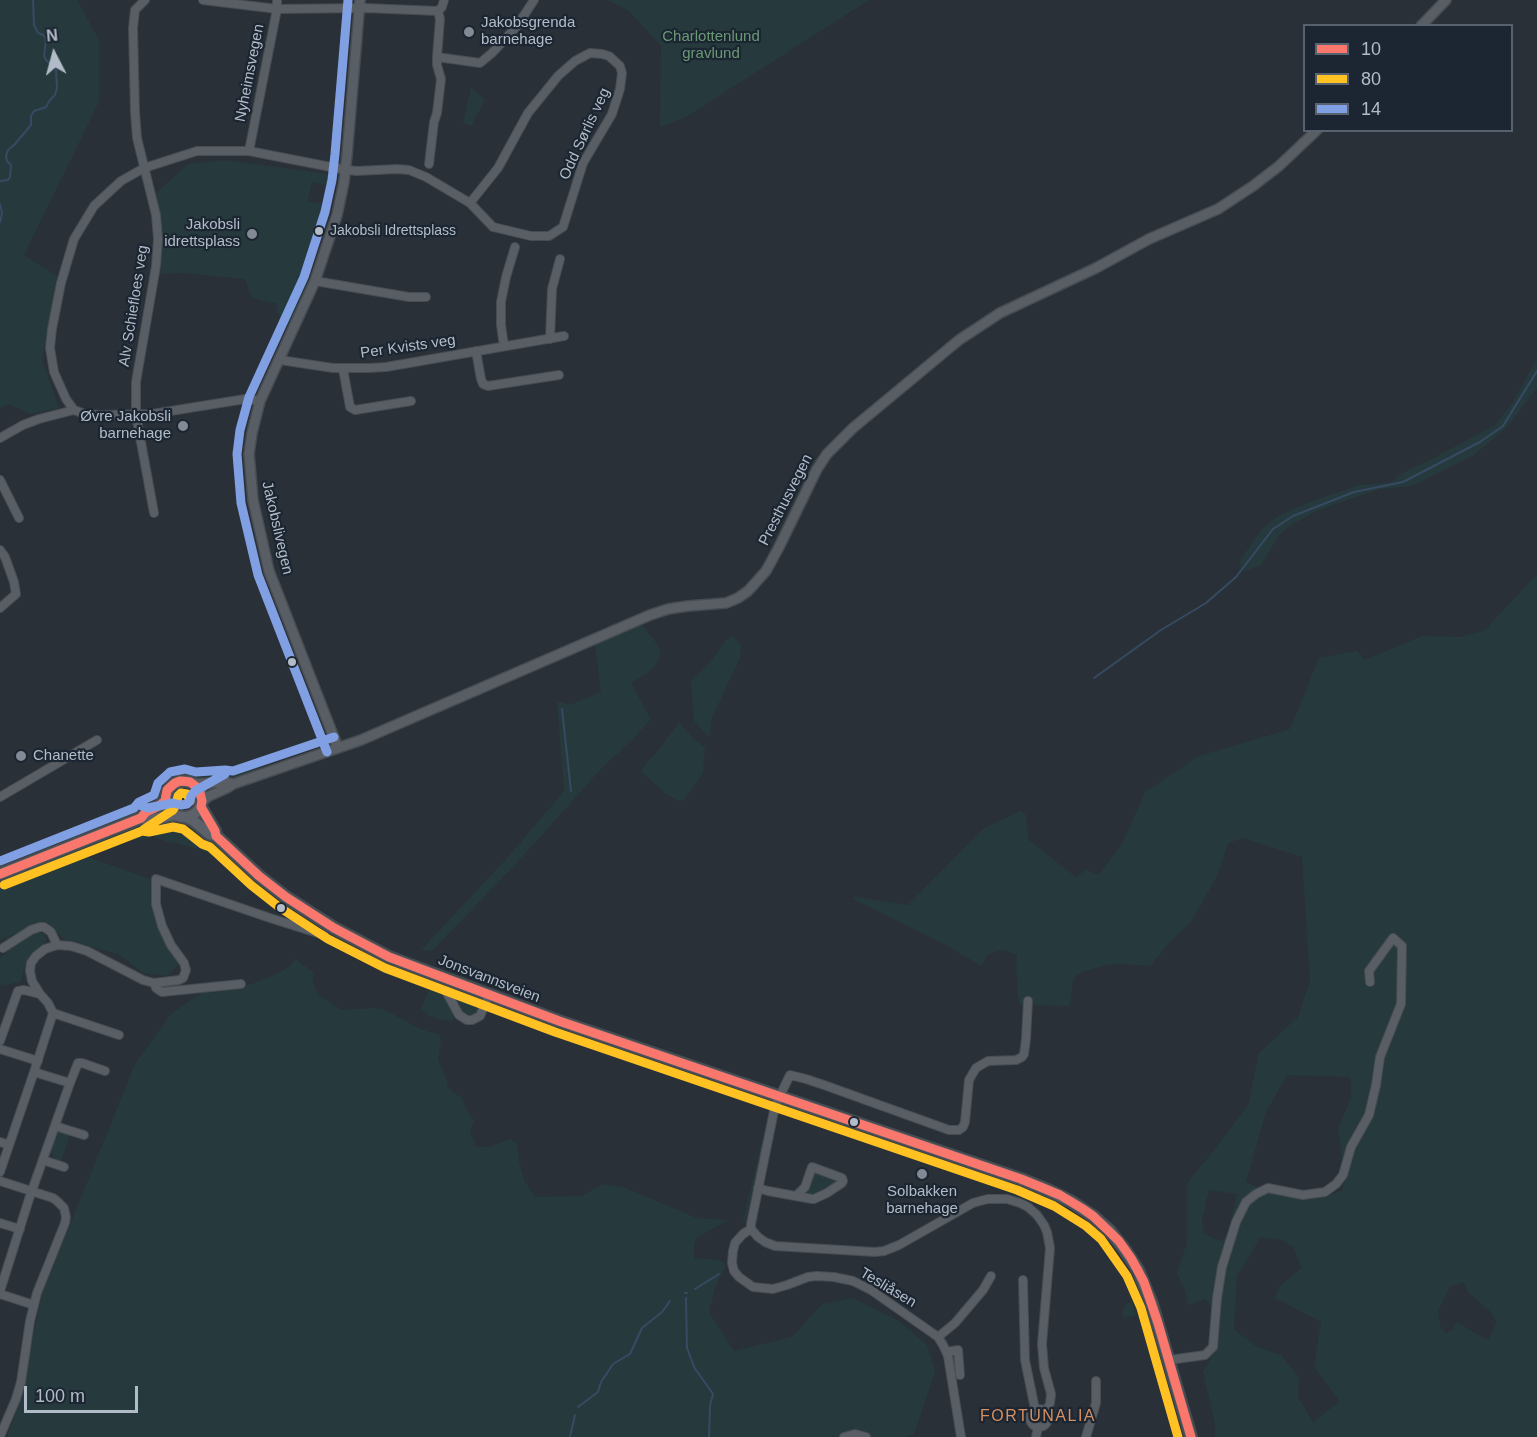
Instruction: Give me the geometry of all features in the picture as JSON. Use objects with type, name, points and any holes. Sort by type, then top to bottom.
[{"type":"main road","points":[[185,781],[195,784],[202,795],[197,812],[180,817],[170,812],[165,801],[167,790],[175,783],[185,781]]},
{"type":"main road","points":[[0,874],[141,818],[146,812],[165,801]]},
{"type":"main road","name":"Jonsvannsveien","points":[[201,804],[216,836]]},
{"type":"main road","points":[[141,818],[148,820],[174,815]]},
{"type":"main road","name":"Jonsvannsveien","points":[[186,817],[209,834],[216,836],[259,876],[286,897],[334,928],[389,957],[489,995],[779,1097],[1021,1179],[1060,1195],[1083,1209],[1110,1232],[1125,1250],[1144,1282],[1170,1360],[1191,1437]]},
{"type":"street","name":"Alv Schiefloes veg","points":[[145,0],[135,10],[132,28],[135,112],[144,168],[156,215],[158,239],[156,266],[136,381],[136,415],[154,513]]},
{"type":"street","points":[[203,0],[277,4],[359,4],[438,11]]},
{"type":"street","points":[[438,11],[444,0]]},
{"type":"street","points":[[437,57],[480,63],[518,26],[534,0]]},
{"type":"street","points":[[1424,24],[1446,0]]},
{"type":"street","name":"Nyheimsvegen","points":[[249,151],[277,4]]},
{"type":"street","name":"Jakobslivegen","points":[[338,748],[273,582],[257,520],[249,454],[260,401],[315,281],[334,227],[346,170],[359,4]]},
{"type":"street","points":[[429,164],[441,80],[437,65],[440,19],[438,11]]},
{"type":"street","name":"Odd Sørlis veg","points":[[74,410],[66,399],[54,372],[50,348],[61,283],[74,239],[94,206],[121,181],[144,168],[197,151],[249,151],[346,170],[410,170],[470,203],[493,227],[540,237],[549,236],[557,233],[563,227],[583,163],[612,114],[620,89],[622,72],[620,66],[609,56],[602,54],[590,53],[575,60],[558,76],[528,113],[498,168],[470,203]]},
{"type":"street","name":"Presthusvegen","points":[[201,804],[232,784],[338,748],[650,615],[668,609],[726,603],[738,598],[748,591],[766,571],[817,469],[827,454],[853,428],[959,340],[1000,313],[1096,268],[1149,239],[1218,209],[1254,186],[1315,132]]},
{"type":"street","points":[[504,346],[501,302],[515,247]]},
{"type":"street","points":[[550,339],[552,289],[560,260]]},
{"type":"street","points":[[315,281],[409,297],[426,297]]},
{"type":"street","name":"Per Kvists veg","points":[[280,360],[343,369],[386,367],[564,336]]},
{"type":"street","name":"Per Kvists veg","points":[[476,351],[480,379],[488,386],[559,375]]},
{"type":"street","name":"Per Kvists veg","points":[[343,369],[350,407],[355,410],[411,401]]},
{"type":"street","points":[[0,438],[23,425],[74,410],[85,414],[136,415],[246,399],[260,401]]},
{"type":"street","points":[[0,480],[20,518]]},
{"type":"street","points":[[0,550],[15,582],[16,594],[0,608]]},
{"type":"street","points":[[0,797],[97,740]]},
{"type":"street","name":"Presthusvegen","points":[[195,784],[226,782],[232,784]]},
{"type":"street","points":[[0,1172],[52,1013],[48,1003],[32,981],[30,971],[31,963],[45,949],[57,945],[71,946],[87,951],[143,980],[154,983],[183,978],[186,970],[184,963],[162,927],[156,904],[156,879],[324,935]]},
{"type":"street","points":[[3,948],[31,930],[40,927],[51,932],[57,945]]},
{"type":"street","points":[[1170,1360],[1205,1355],[1214,1347],[1217,1298],[1222,1267],[1236,1222],[1246,1202],[1268,1188],[1303,1195],[1325,1192],[1343,1175],[1351,1147],[1369,1114],[1380,1057],[1401,1004],[1402,946],[1394,938],[1369,971],[1370,982]]},
{"type":"street","points":[[154,983],[158,990],[166,992],[241,984]]},
{"type":"street","points":[[0,1041],[18,991],[24,990],[40,994]]},
{"type":"street","points":[[446,991],[459,1015],[467,1020],[480,1016],[489,995]]},
{"type":"street","points":[[1028,1000],[1024,1054],[1016,1060],[988,1061],[976,1068],[969,1080],[965,1122],[959,1130],[949,1130],[790,1075],[775,1106],[751,1219],[751,1229],[761,1239],[775,1246],[874,1252],[899,1245],[973,1203],[988,1199],[1007,1199],[1028,1207],[1044,1225],[1050,1248],[1042,1344],[1044,1368],[1051,1394],[1046,1412]]},
{"type":"street","points":[[52,1013],[119,1035]]},
{"type":"street","points":[[0,1049],[38,1061]]},
{"type":"street","points":[[34,1305],[0,1293],[32,1191],[78,1063],[105,1071]]},
{"type":"street","points":[[34,1072],[70,1083]]},
{"type":"street","points":[[55,1126],[84,1135]]},
{"type":"street","points":[[0,1142],[9,1145]]},
{"type":"street","points":[[43,1160],[64,1167]]},
{"type":"street","points":[[758,1188],[796,1196],[812,1199],[843,1181],[842,1178],[812,1167],[805,1187],[796,1196]]},
{"type":"street","points":[[0,1181],[57,1201],[64,1208],[66,1218],[34,1305],[21,1382],[0,1436]]},
{"type":"street","points":[[0,1223],[20,1229]]},
{"type":"street","name":"Tesliåsen","points":[[751,1229],[739,1237],[732,1257],[739,1277],[753,1287],[773,1289],[817,1276],[853,1281],[871,1290],[938,1337],[947,1352],[961,1437]]},
{"type":"street","points":[[938,1337],[954,1323],[983,1290],[991,1276]]},
{"type":"street","points":[[1023,1280],[1025,1360],[1035,1409]]},
{"type":"street","name":"Tesliåsen","points":[[947,1352],[958,1350],[960,1376]]},
{"type":"street","points":[[1086,1437],[1096,1403],[1096,1381]]},
{"type":"street","points":[[1035,1409],[1046,1412],[1048,1418],[1044,1426],[1032,1425],[1029,1419],[1030,1413],[1035,1409]]},
{"type":"street","points":[[1036,1437],[1038,1427]]},
{"type":"street","points":[[844,1437],[855,1434],[866,1437]]},
{"type":"green space","points":[[0,0],[77,0],[99,40],[99,102],[24,255],[57,276],[42,360],[59,408],[30,414],[9,404],[0,409]]},
{"type":"green space","name":"Charlottenlund gravlund","points":[[607,0],[869,0],[686,117],[660,127],[661,46],[629,11]]},
{"type":"green space","points":[[471,87],[485,100],[471,126],[463,123]]},
{"type":"green space","points":[[225,160],[335,175],[331,186],[312,182],[307,202],[323,203],[324,208],[320,211],[324,212],[303,276],[308,284],[290,325],[280,324],[280,315],[276,312],[278,304],[252,298],[245,279],[183,273],[161,274],[162,223],[156,193],[188,164]]},
{"type":"green space","points":[[1537,358],[1537,388],[1508,426],[1474,455],[1412,486],[1380,489],[1321,509],[1281,533],[1261,565],[1246,571],[1241,569],[1240,560],[1262,529],[1278,516],[1312,501],[1360,485],[1392,482],[1402,473],[1495,425],[1512,404]]},
{"type":"green space","points":[[1537,574],[1537,1437],[1215,1437],[1215,1424],[1203,1372],[1214,1353],[1219,1316],[1204,1299],[1188,1306],[1185,1290],[1177,1273],[1187,1243],[1187,1184],[1248,1106],[1259,1053],[1298,1017],[1310,981],[1302,857],[1243,838],[1228,843],[1217,876],[1191,922],[1150,966],[1106,965],[1082,972],[1073,980],[1070,1006],[1019,1005],[1017,955],[1003,950],[988,954],[981,966],[948,946],[853,899],[855,897],[908,905],[984,828],[1021,811],[1026,815],[1028,839],[1077,878],[1085,869],[1099,875],[1122,844],[1145,792],[1199,756],[1290,729],[1319,658],[1357,651],[1365,660],[1422,636],[1459,637],[1484,631]],"holes":[[[1287,1075],[1351,1077],[1351,1097],[1338,1129],[1346,1176],[1342,1191],[1324,1197],[1291,1197],[1268,1192],[1246,1182],[1266,1112]],[[1209,1190],[1237,1194],[1229,1230],[1222,1241],[1204,1234],[1202,1220]],[[1261,1237],[1282,1240],[1294,1248],[1301,1268],[1279,1287],[1275,1298],[1321,1322],[1314,1367],[1340,1401],[1313,1422],[1298,1397],[1299,1377],[1281,1355],[1257,1347],[1234,1329],[1237,1276]],[[1463,1282],[1469,1293],[1489,1310],[1497,1322],[1488,1340],[1456,1322],[1453,1329],[1446,1333],[1441,1328],[1438,1311],[1451,1286]]]},
{"type":"green space","points":[[641,624],[655,641],[661,653],[655,666],[631,683],[651,719],[602,768],[515,865],[432,951],[421,950],[507,858],[564,791],[557,701],[570,705],[601,692],[595,643]]},
{"type":"green space","points":[[732,636],[741,645],[740,658],[712,718],[709,737],[694,721],[691,681],[712,660],[725,641]]},
{"type":"green space","points":[[680,723],[705,748],[703,773],[685,799],[680,802],[664,793],[640,771]]},
{"type":"green space","points":[[264,766],[248,774],[226,779],[205,780],[185,776],[175,777],[165,783],[155,802],[144,810],[72,841],[58,842],[133,804],[136,803],[140,810],[143,808],[141,800],[160,781],[172,773],[228,774]]},
{"type":"green space","points":[[174,822],[188,826],[212,839],[266,891],[241,871],[214,856],[196,848],[157,839],[149,823]]},
{"type":"green space","points":[[148,824],[146,825],[150,836],[148,839],[90,847],[0,883],[0,879],[137,825]]},
{"type":"green space","points":[[80,854],[150,879],[154,913],[162,935],[179,964],[167,976],[143,973],[120,955],[64,939],[45,921],[0,939],[0,887]]},
{"type":"green space","points":[[36,932],[44,934],[47,939],[24,968],[21,982],[0,986],[0,957]]},
{"type":"green space","points":[[295,959],[313,972],[317,994],[342,1010],[374,1008],[385,1010],[422,1030],[439,1034],[441,1043],[438,1059],[448,1088],[462,1098],[474,1121],[470,1131],[476,1147],[489,1147],[510,1139],[517,1143],[525,1182],[535,1197],[581,1196],[603,1184],[623,1187],[697,1218],[729,1220],[697,1237],[694,1245],[694,1258],[720,1260],[726,1265],[715,1288],[709,1312],[734,1351],[792,1337],[822,1304],[853,1298],[899,1321],[927,1345],[935,1371],[914,1434],[905,1437],[7,1437],[19,1404],[42,1294],[135,1064],[171,1014],[207,989],[249,985],[279,973],[289,967]]},
{"type":"green space","points":[[432,988],[446,997],[455,1017],[452,1021],[429,1016],[421,1009]]},
{"type":"green space","points":[[453,994],[482,1004],[480,1011],[471,1017],[462,1015]]},
{"type":"green space","points":[[61,1131],[70,1134],[61,1161],[53,1157],[51,1152],[56,1133]]},
{"type":"green space","points":[[761,1145],[763,1146],[745,1222],[743,1221]]},
{"type":"green space","points":[[816,1171],[837,1180],[837,1183],[818,1195],[804,1196],[803,1193]]},
{"type":"green space","points":[[1132,1302],[1136,1316],[1123,1317],[1123,1309]]},
{"type":"waterway","points":[[0,181],[8,180],[10,177],[11,165],[6,156],[8,150],[31,125],[31,116],[34,111],[46,107],[57,88],[56,70],[44,56],[46,39],[38,33],[34,25],[33,0]]},
{"type":"waterway","points":[[0,204],[2,213],[0,222]]},
{"type":"waterway","points":[[1094,678],[1161,630],[1206,603],[1236,577],[1273,529],[1293,516],[1354,492],[1403,482],[1480,442],[1503,426],[1537,371]]},
{"type":"waterway","points":[[562,709],[571,791]]},
{"type":"waterway","points":[[695,1289],[719,1274]]},
{"type":"waterway","points":[[686,1298],[687,1348],[694,1367],[713,1394],[710,1406],[709,1437]]},
{"type":"waterway","points":[[578,1407],[598,1392],[601,1382],[613,1364],[630,1354],[642,1328],[662,1312],[670,1301]]},
{"type":"waterway","points":[[570,1437],[575,1415]]},
{"type":"transit line","name":"14","points":[[327,752],[258,575],[241,503],[237,454],[240,430],[249,397],[304,277],[325,212],[335,154],[348,0]]},
{"type":"transit line","name":"14","points":[[0,861],[134,808],[139,802],[154,795],[158,783],[170,772],[185,769],[196,772],[233,771],[334,737]]},
{"type":"transit line","name":"14","points":[[142,806],[148,808],[173,803],[187,804],[195,791],[225,774]]},
{"type":"transit line","name":"10","points":[[0,874],[141,818],[146,812],[165,801],[167,790],[175,783],[190,782],[199,789],[201,807],[216,836],[259,876],[286,897],[334,928],[389,957],[559,1021],[1021,1179],[1060,1195],[1083,1209],[1119,1241],[1144,1282],[1191,1437]]},
{"type":"transit line","name":"80","points":[[143,830],[173,810],[181,793],[187,794],[190,801]]},
{"type":"transit line","name":"80","points":[[4,885],[142,831],[149,832],[173,827],[183,829],[202,844],[210,847],[279,907],[328,939],[385,968],[555,1032],[1017,1190],[1054,1206],[1086,1226],[1101,1239],[1127,1276],[1141,1308],[1178,1437]]},
{"type":"place","name":"Jakobsgrenda barnehage","points":[[469,32]]},
{"type":"place","name":"Jakobsli Idrettsplass","points":[[319,231]]},
{"type":"place","name":"Jakobsli idrettsplass","points":[[252,234]]},
{"type":"place","name":"Øvre Jakobsli barnehage","points":[[183,426]]},
{"type":"place","name":"Chanette","points":[[21,756]]},
{"type":"place","name":"Solbakken barnehage","points":[[922,1174]]},
{"type":"district","name":"FORTUNALIA","points":[[1038,1417]]}]
